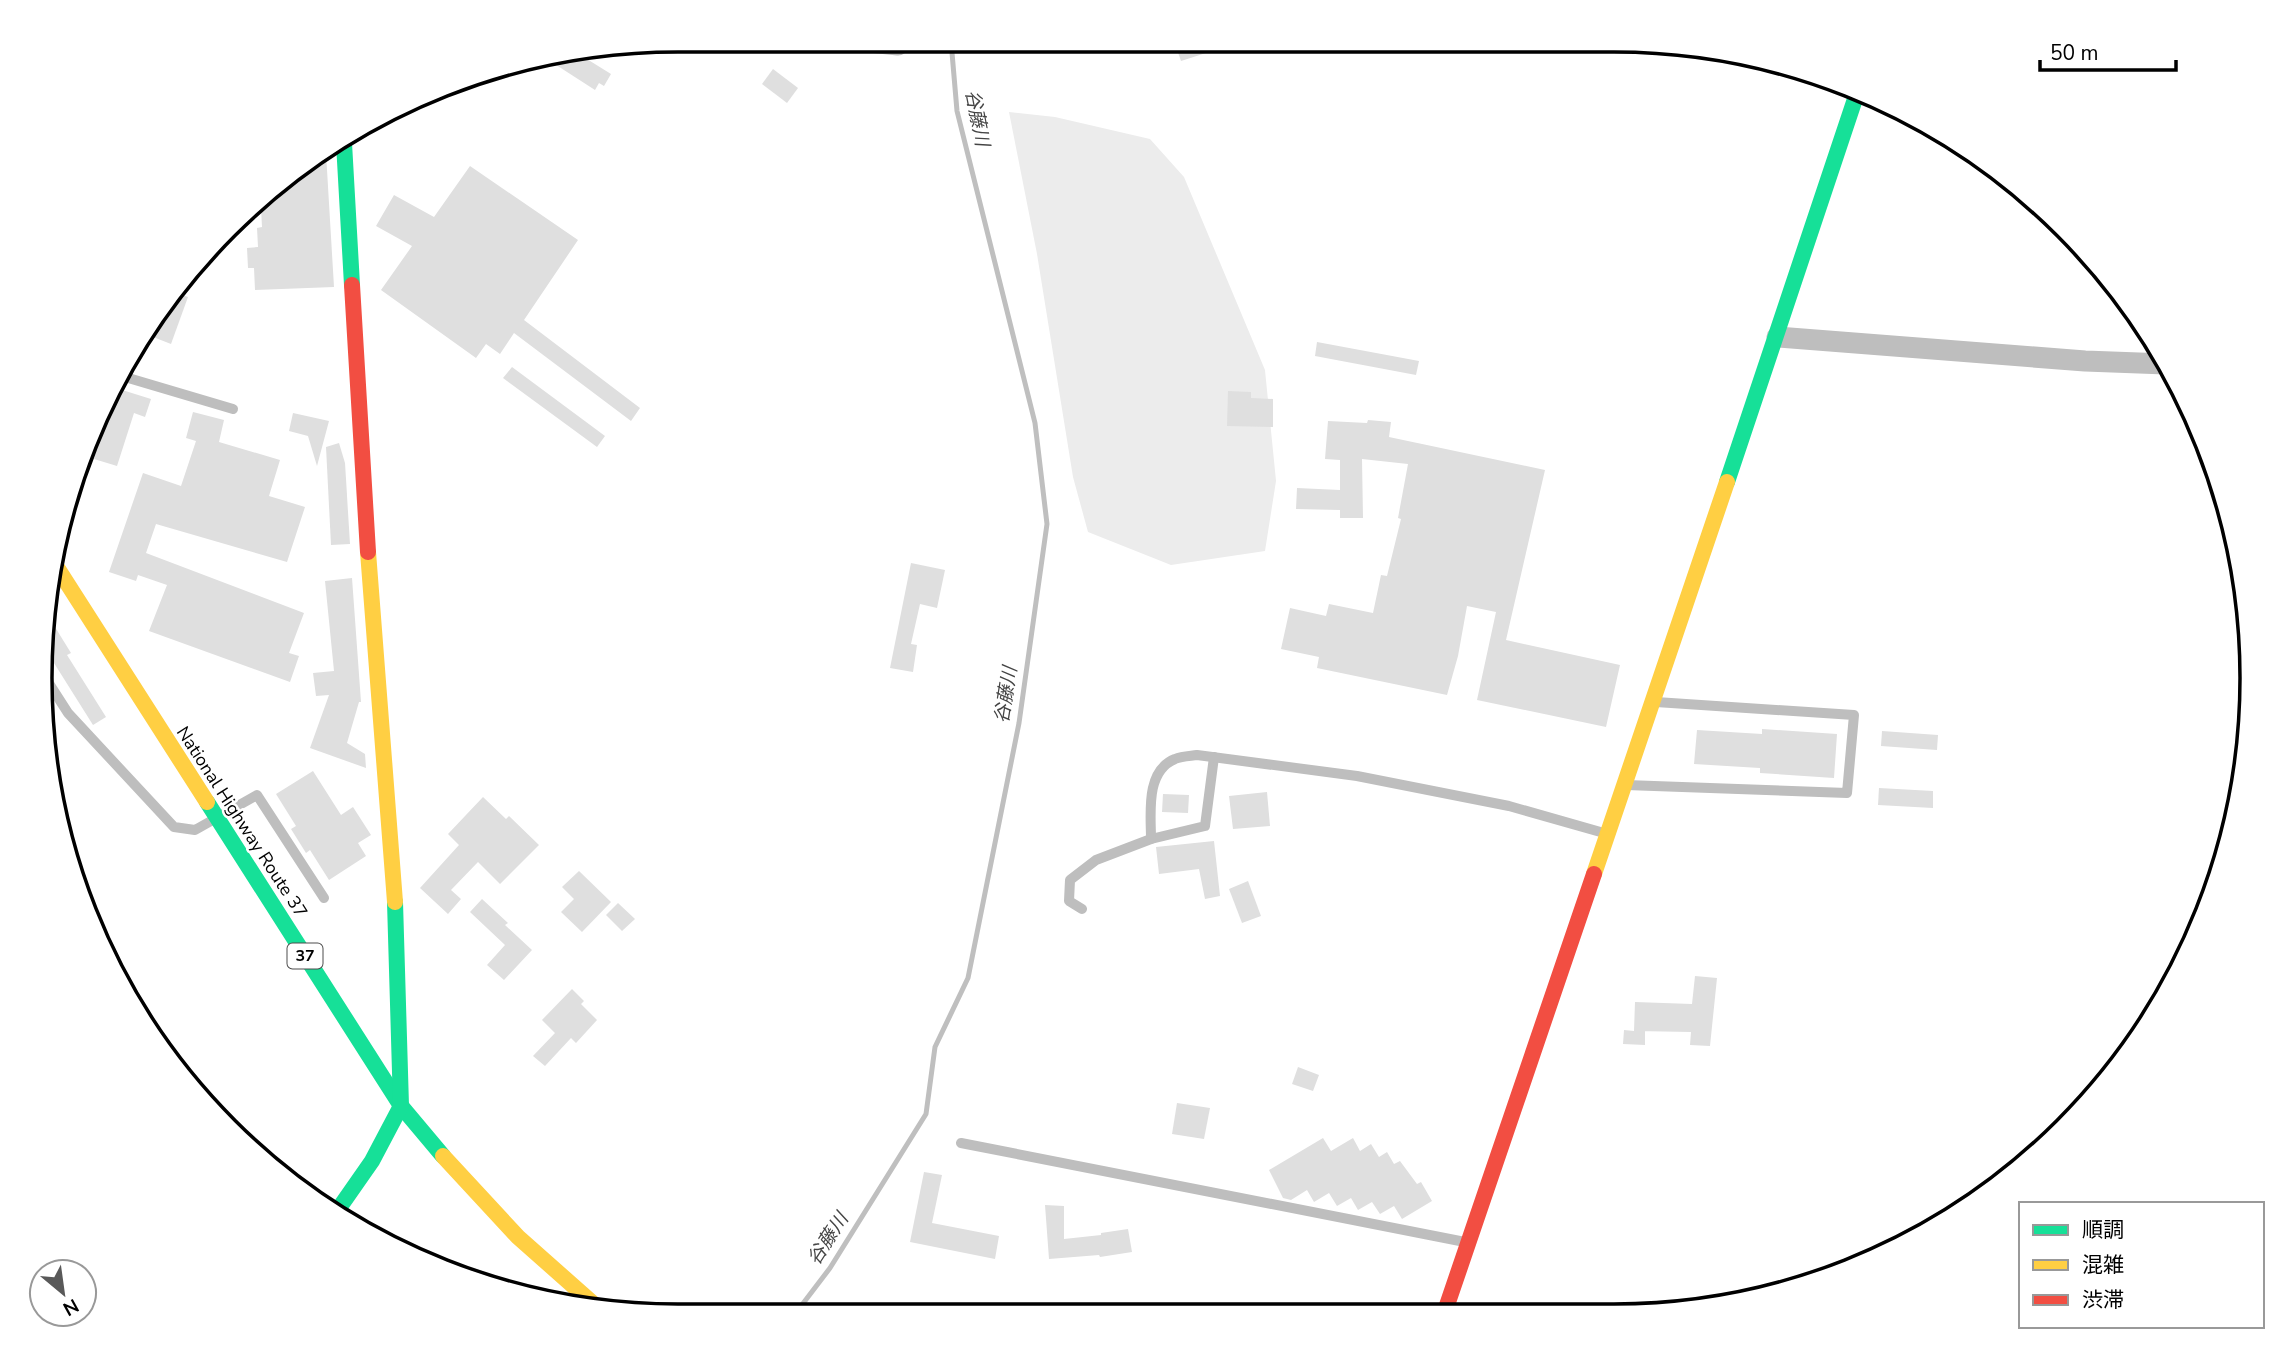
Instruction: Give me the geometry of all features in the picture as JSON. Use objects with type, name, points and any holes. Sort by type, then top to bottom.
[{"type":"main road","points":[[1447,1304],[1777,337],[1854,101]]},
{"type":"main road","points":[[341,1205],[372,1161],[401,1106],[395,897],[370,579],[344,149]]},
{"type":"main road","name":"National Highway Route 37","points":[[62,575],[401,1106],[462,1180],[507,1227],[585,1296]]},
{"type":"street","points":[[1777,337],[2071,360],[2155,364]]},
{"type":"lane","points":[[129,378],[233,409]]},
{"type":"lane","points":[[53,689],[68,713],[174,827],[195,830],[257,794],[324,898]]},
{"type":"lane","points":[[1625,785],[1847,793],[1854,715],[1653,702]]},
{"type":"lane","points":[[1151,839],[1151,796],[1157,776],[1174,759],[1197,755],[1357,776],[1508,806],[1608,835]]},
{"type":"lane","points":[[1082,909],[1069,901],[1070,880],[1096,860],[1151,839],[1205,826],[1214,757]]},
{"type":"lane","points":[[961,1143],[1468,1243]]},
{"type":"shaded area","points":[[1009,112],[1055,117],[1150,139],[1184,177],[1265,370],[1276,481],[1265,551],[1171,565],[1088,532],[1073,477],[1037,254]]},
{"type":"building","points":[[1178,52],[1209,52],[1181,61]]},
{"type":"building","points":[[588,59],[611,74],[604,86],[599,83],[595,90],[556,65]]},
{"type":"building","points":[[773,69],[798,88],[787,103],[762,84]]},
{"type":"building","points":[[326,161],[334,287],[255,290],[254,268],[248,268],[247,248],[258,247],[257,228],[262,227],[261,212]]},
{"type":"building","points":[[470,166],[578,240],[524,320],[640,408],[631,421],[514,333],[500,354],[486,344],[476,358],[381,290],[412,246],[376,226],[394,195],[434,217]]},
{"type":"building","points":[[183,295],[188,297],[171,344],[154,337]]},
{"type":"building","points":[[1317,342],[1419,361],[1416,375],[1315,356]]},
{"type":"building","points":[[512,367],[605,436],[597,447],[503,378]]},
{"type":"building","points":[[123,390],[151,399],[145,417],[134,413],[117,466],[94,459]]},
{"type":"building","points":[[1228,391],[1251,392],[1251,398],[1273,399],[1273,427],[1227,426]]},
{"type":"building","points":[[193,412],[224,420],[219,442],[280,460],[269,496],[305,507],[287,562],[156,524],[146,553],[304,613],[289,653],[299,656],[290,682],[149,631],[167,585],[138,575],[136,581],[109,572],[143,473],[181,486],[196,441],[186,438]]},
{"type":"building","points":[[293,413],[329,421],[317,466],[308,436],[289,431]]},
{"type":"building","points":[[1368,420],[1391,422],[1389,437],[1545,470],[1506,640],[1620,665],[1606,727],[1477,700],[1496,612],[1467,606],[1458,656],[1447,695],[1317,668],[1319,657],[1281,649],[1290,608],[1326,616],[1329,604],[1373,613],[1381,575],[1387,576],[1401,519],[1398,518],[1408,464],[1362,459],[1363,518],[1340,518],[1340,510],[1296,509],[1297,488],[1340,490],[1340,460],[1325,459],[1328,421],[1367,423]]},
{"type":"building","points":[[339,443],[345,463],[350,544],[331,545],[326,447]]},
{"type":"building","points":[[911,563],[945,570],[937,608],[920,604],[911,644],[917,645],[913,672],[890,668]]},
{"type":"building","points":[[352,578],[361,702],[347,743],[365,754],[366,768],[310,748],[329,695],[316,696],[313,673],[334,671],[325,581]]},
{"type":"building","points":[[55,627],[71,653],[67,655],[106,717],[93,725],[54,663]]},
{"type":"building","points":[[1762,729],[1837,734],[1834,778],[1760,773],[1760,768],[1694,764],[1697,730],[1762,734]]},
{"type":"building","points":[[1882,731],[1938,735],[1937,750],[1881,746]]},
{"type":"building","points":[[313,771],[341,815],[353,807],[371,835],[358,843],[366,856],[329,880],[310,850],[306,853],[291,829],[296,826],[276,794]]},
{"type":"building","points":[[1879,788],[1933,791],[1933,808],[1878,805]]},
{"type":"building","points":[[1267,792],[1270,826],[1233,829],[1229,796]]},
{"type":"building","points":[[1163,794],[1189,795],[1188,813],[1162,812]]},
{"type":"building","points":[[483,797],[506,819],[509,816],[539,845],[500,884],[478,862],[451,890],[461,899],[448,914],[420,888],[459,845],[448,834]]},
{"type":"building","points":[[1214,841],[1220,896],[1205,899],[1199,869],[1159,874],[1156,847]]},
{"type":"building","points":[[579,871],[611,902],[582,932],[561,912],[574,899],[562,887]]},
{"type":"building","points":[[1248,881],[1261,916],[1242,923],[1229,889]]},
{"type":"building","points":[[482,899],[532,950],[504,980],[487,965],[505,945],[470,912]]},
{"type":"building","points":[[618,903],[635,919],[622,931],[606,915]]},
{"type":"building","points":[[1695,976],[1717,978],[1710,1046],[1690,1045],[1691,1032],[1645,1031],[1645,1045],[1623,1044],[1624,1030],[1634,1031],[1635,1002],[1692,1004]]},
{"type":"building","points":[[572,989],[584,1001],[581,1004],[597,1020],[576,1043],[571,1038],[545,1066],[533,1056],[555,1033],[542,1020]]},
{"type":"building","points":[[1298,1067],[1319,1075],[1313,1091],[1292,1084]]},
{"type":"building","points":[[1177,1103],[1210,1108],[1204,1139],[1172,1134]]},
{"type":"building","points":[[1323,1138],[1331,1151],[1353,1138],[1360,1151],[1371,1144],[1379,1157],[1387,1152],[1394,1164],[1400,1161],[1417,1184],[1421,1182],[1432,1201],[1402,1219],[1394,1206],[1380,1214],[1372,1202],[1358,1210],[1351,1198],[1337,1206],[1329,1193],[1314,1202],[1307,1190],[1291,1200],[1283,1198],[1269,1170]]},
{"type":"building","points":[[924,1172],[942,1175],[932,1223],[999,1236],[995,1259],[910,1242]]},
{"type":"building","points":[[1045,1205],[1064,1206],[1064,1239],[1128,1229],[1132,1252],[1100,1257],[1049,1259]]},
{"type":"waterway","name":"谷藤川","points":[[803,1304],[830,1268],[926,1114],[935,1047],[968,978],[1019,723],[1047,524],[1035,423],[957,111],[952,52]]},
{"type":"traffic: fast","points":[[1727,482],[1854,101]]},
{"type":"traffic: fast","points":[[344,149],[352,285]]},
{"type":"traffic: fast","points":[[207,802],[401,1106],[443,1156]]},
{"type":"traffic: fast","points":[[341,1205],[372,1161],[401,1106],[395,902]]},
{"type":"traffic: slow","points":[[1594,874],[1727,482]]},
{"type":"traffic: slow","points":[[368,552],[395,902]]},
{"type":"traffic: slow","points":[[62,575],[207,802]]},
{"type":"traffic: slow","points":[[443,1156],[518,1237],[585,1296]]},
{"type":"traffic: jam","points":[[352,285],[368,552]]},
{"type":"traffic: jam","points":[[1447,1304],[1594,874]]}]
